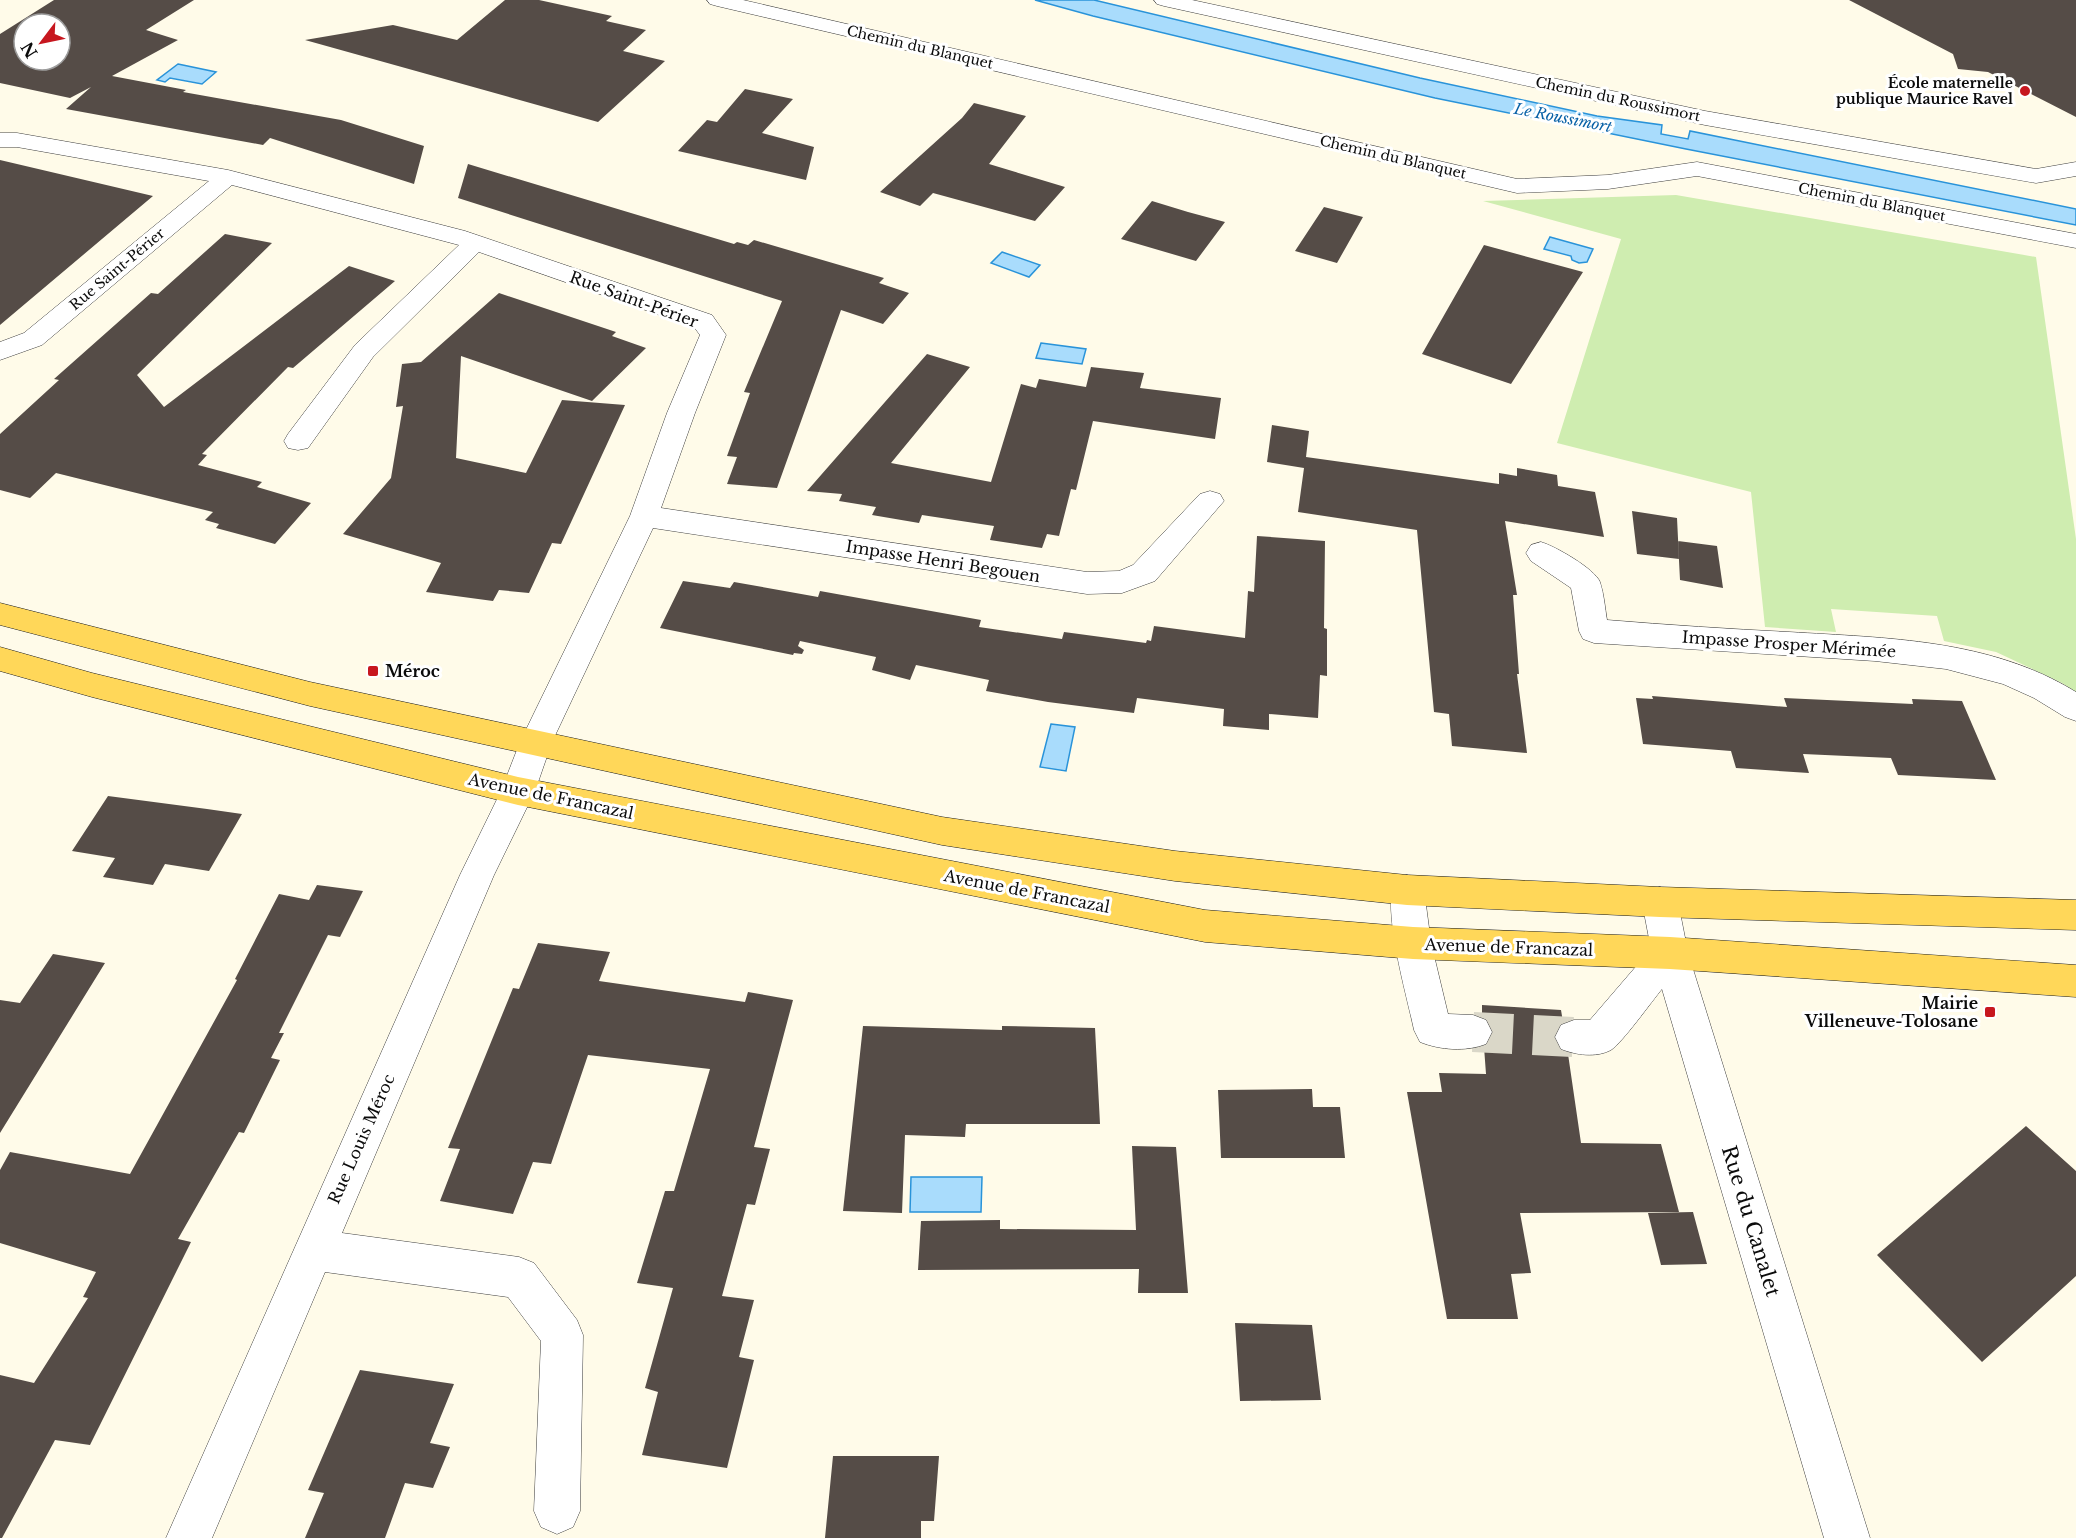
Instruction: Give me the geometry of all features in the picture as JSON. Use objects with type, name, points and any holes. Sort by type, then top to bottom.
[{"type":"main road","points":[[0,614],[310,694],[942,831],[1175,866],[1407,890],[1660,902],[2076,915]]},
{"type":"main road","name":"Avenue de Francazal","points":[[0,658],[92,685],[518,791],[1205,926],[1413,943],[1670,953],[2076,981]]},
{"type":"street","name":"Chemin du Blanquet","points":[[717,0],[1517,186],[1608,182],[1701,143],[2076,241]]},
{"type":"street","name":"Chemin du Roussimort","points":[[1164,0],[1701,143],[2036,176],[2076,169]]},
{"type":"street","name":"Rue Saint-Périer","points":[[0,140],[17,140],[228,177],[475,243],[703,321],[713,335],[681,412],[644,516],[536,742]]},
{"type":"street","name":"Rue Saint-Périer","points":[[0,352],[33,339],[228,177]]},
{"type":"street","points":[[298,441],[364,351],[475,243]]},
{"type":"street","name":"Impasse Henri Begouen","points":[[644,516],[1087,583],[1122,582],[1144,573],[1210,501]]},
{"type":"street","name":"Impasse Prosper Mérimée","points":[[1541,553],[1585,583],[1594,631],[1939,655],[2016,674],[2055,692],[2076,708]]},
{"type":"street","name":"Rue Louis Méroc","points":[[189,1538],[477,875],[518,791],[536,742]]},
{"type":"street","points":[[1407,890],[1413,943],[1433,1030],[1473,1032]]},
{"type":"street","name":"Rue du Canalet","points":[[1660,902],[1670,953],[1847,1538]]},
{"type":"street","points":[[1574,1037],[1599,1037],[1670,953]]},
{"type":"street","points":[[313,1250],[519,1278],[562,1335],[557,1511]]},
{"type":"green space","points":[[1676,195],[2036,257],[2076,539],[2076,692],[1996,652],[1944,641],[1937,616],[1831,609],[1836,632],[1765,627],[1751,492],[1557,443],[1621,239],[1483,201]]},
{"type":"water","name":"Le Roussimort","points":[[1035,0],[1094,0],[1420,78],[1597,116],[1662,125],[1661,134],[1688,139],[1690,131],[2076,209],[2076,225],[1435,98]]},
{"type":"water","points":[[178,64],[216,72],[202,84],[170,78],[165,82],[157,80]]},
{"type":"water","points":[[1550,237],[1593,249],[1587,262],[1579,263],[1572,260],[1571,256],[1544,249]]},
{"type":"water","points":[[1002,252],[1040,265],[1029,277],[991,263]]},
{"type":"water","points":[[1041,343],[1086,349],[1082,364],[1036,358]]},
{"type":"water","points":[[1051,724],[1075,727],[1066,771],[1040,767]]},
{"type":"water","points":[[911,1177],[982,1177],[981,1212],[910,1212]]},
{"type":"building","points":[[54,0],[194,0],[146,30],[178,40],[112,76],[186,90],[183,92],[341,120],[424,146],[414,184],[270,138],[263,145],[66,109],[91,87],[70,98],[0,83],[0,34],[12,26],[12,72],[72,72],[72,12],[35,12]]},
{"type":"building","points":[[505,0],[539,0],[612,16],[606,21],[646,30],[623,51],[665,61],[598,122],[305,40],[393,25],[457,40]]},
{"type":"building","points":[[1849,0],[2076,0],[2076,117],[1988,72],[1958,69],[1953,54]]},
{"type":"building","points":[[745,89],[793,99],[762,133],[814,147],[806,180],[678,151],[707,120],[717,122]]},
{"type":"building","points":[[974,103],[1026,116],[989,164],[1065,187],[1035,221],[933,193],[920,206],[880,192],[962,118]]},
{"type":"building","points":[[0,160],[153,196],[0,325]]},
{"type":"building","points":[[468,164],[734,244],[737,242],[748,245],[754,240],[884,278],[879,283],[909,293],[883,324],[841,310],[777,488],[727,484],[737,457],[727,456],[750,393],[744,392],[782,301],[458,198]]},
{"type":"building","points":[[1152,201],[1225,222],[1196,261],[1121,239]]},
{"type":"building","points":[[1324,207],[1363,217],[1337,263],[1295,251]]},
{"type":"building","points":[[225,234],[272,243],[137,375],[164,407],[349,266],[395,281],[293,368],[288,367],[202,454],[207,455],[198,465],[262,482],[257,487],[311,503],[275,544],[216,528],[219,524],[205,520],[213,512],[56,473],[30,498],[0,490],[0,434],[59,380],[54,379],[151,293],[158,294]]},
{"type":"building","points":[[1484,245],[1583,272],[1511,384],[1422,354]]},
{"type":"building","points":[[499,293],[616,332],[612,336],[646,348],[592,401],[461,356],[456,458],[526,473],[562,400],[625,405],[561,544],[552,543],[529,593],[499,590],[493,601],[426,592],[441,563],[343,534],[391,478],[403,406],[396,407],[402,364],[421,362]]},
{"type":"building","points":[[927,354],[970,367],[891,463],[991,482],[1021,384],[1036,388],[1039,379],[1086,387],[1091,367],[1144,373],[1140,388],[1221,398],[1215,439],[1093,421],[1076,490],[1071,489],[1059,536],[1047,534],[1042,548],[990,540],[994,526],[922,515],[919,523],[872,515],[876,507],[839,501],[842,494],[807,491]]},
{"type":"building","points":[[1272,425],[1309,431],[1306,457],[1499,484],[1499,473],[1517,476],[1517,468],[1557,475],[1558,486],[1595,492],[1604,537],[1505,521],[1517,595],[1513,595],[1519,674],[1517,674],[1527,753],[1452,746],[1449,714],[1434,712],[1417,530],[1298,512],[1304,468],[1267,462]]},
{"type":"building","points":[[1632,511],[1677,518],[1679,559],[1637,554]]},
{"type":"building","points":[[1257,536],[1325,541],[1324,628],[1327,629],[1327,676],[1320,675],[1318,718],[1269,714],[1269,730],[1223,726],[1224,709],[1137,698],[1134,713],[1048,702],[986,691],[989,680],[916,665],[910,680],[872,670],[876,657],[800,641],[798,646],[804,650],[802,654],[794,653],[793,655],[660,628],[683,581],[730,588],[734,582],[818,597],[820,591],[981,620],[979,627],[1062,639],[1064,632],[1146,643],[1147,640],[1151,641],[1154,626],[1245,638],[1248,591],[1254,592]]},
{"type":"building","points":[[1678,541],[1717,546],[1723,588],[1680,580]]},
{"type":"building","points":[[1652,696],[1787,707],[1784,698],[1913,704],[1912,699],[1962,701],[1996,780],[1898,775],[1891,758],[1803,754],[1809,773],[1736,768],[1731,751],[1643,744],[1636,698],[1653,699]]},
{"type":"building","points":[[108,796],[242,814],[209,871],[165,864],[153,885],[103,877],[115,858],[72,851]]},
{"type":"building","points":[[317,885],[363,891],[340,937],[328,935],[279,1033],[284,1033],[271,1058],[280,1060],[244,1133],[239,1132],[178,1239],[191,1242],[90,1445],[55,1440],[0,1538],[0,1375],[34,1383],[88,1298],[83,1297],[96,1272],[0,1243],[0,1170],[10,1152],[130,1174],[237,980],[235,979],[279,894],[309,900]]},
{"type":"building","points":[[538,943],[610,952],[599,981],[745,1002],[748,992],[793,1000],[754,1147],[770,1149],[755,1205],[747,1204],[722,1296],[754,1300],[739,1357],[754,1360],[727,1468],[642,1455],[658,1392],[645,1388],[673,1288],[637,1283],[665,1191],[674,1191],[710,1069],[588,1055],[551,1164],[533,1162],[513,1214],[440,1201],[460,1149],[448,1148],[513,988],[519,989]]},
{"type":"building","points":[[53,954],[105,963],[0,1133],[0,1000],[20,1003]]},
{"type":"building","points":[[1482,1005],[1561,1010],[1563,1022],[1559,1024],[1553,1038],[1559,1050],[1568,1054],[1581,1143],[1661,1144],[1679,1212],[1520,1213],[1531,1273],[1511,1274],[1518,1319],[1447,1319],[1407,1092],[1442,1092],[1439,1073],[1486,1074],[1484,1047],[1488,1045],[1494,1031],[1488,1019],[1482,1016]]},
{"type":"building","points":[[863,1026],[1002,1030],[1002,1026],[1095,1028],[1100,1124],[966,1124],[965,1137],[905,1135],[902,1213],[843,1211]]},
{"type":"building","points":[[1312,1089],[1313,1107],[1340,1107],[1345,1158],[1221,1158],[1218,1090]]},
{"type":"building","points":[[2026,1126],[2076,1171],[2076,1276],[1982,1362],[1877,1255]]},
{"type":"building","points":[[1132,1146],[1176,1147],[1188,1293],[1138,1293],[1139,1269],[918,1270],[921,1221],[1000,1220],[1000,1229],[1136,1230]]},
{"type":"building","points":[[1693,1212],[1707,1264],[1661,1265],[1648,1213]]},
{"type":"building","points":[[1235,1323],[1312,1325],[1321,1400],[1240,1401]]},
{"type":"building","points":[[360,1370],[454,1384],[430,1443],[450,1447],[433,1488],[405,1483],[385,1538],[305,1538],[324,1493],[308,1490]]},
{"type":"building","points":[[833,1456],[939,1456],[934,1521],[921,1521],[921,1538],[825,1538]]},
{"type":"tunnel","points":[[1473,1032],[1574,1037]]},
{"type":"place","name":"École maternelle publique Maurice Ravel","points":[[2025,91]]},
{"type":"place","name":"Méroc","points":[[373,671]]},
{"type":"place","name":"Mairie Villeneuve-Tolosane","points":[[1990,1012]]}]
